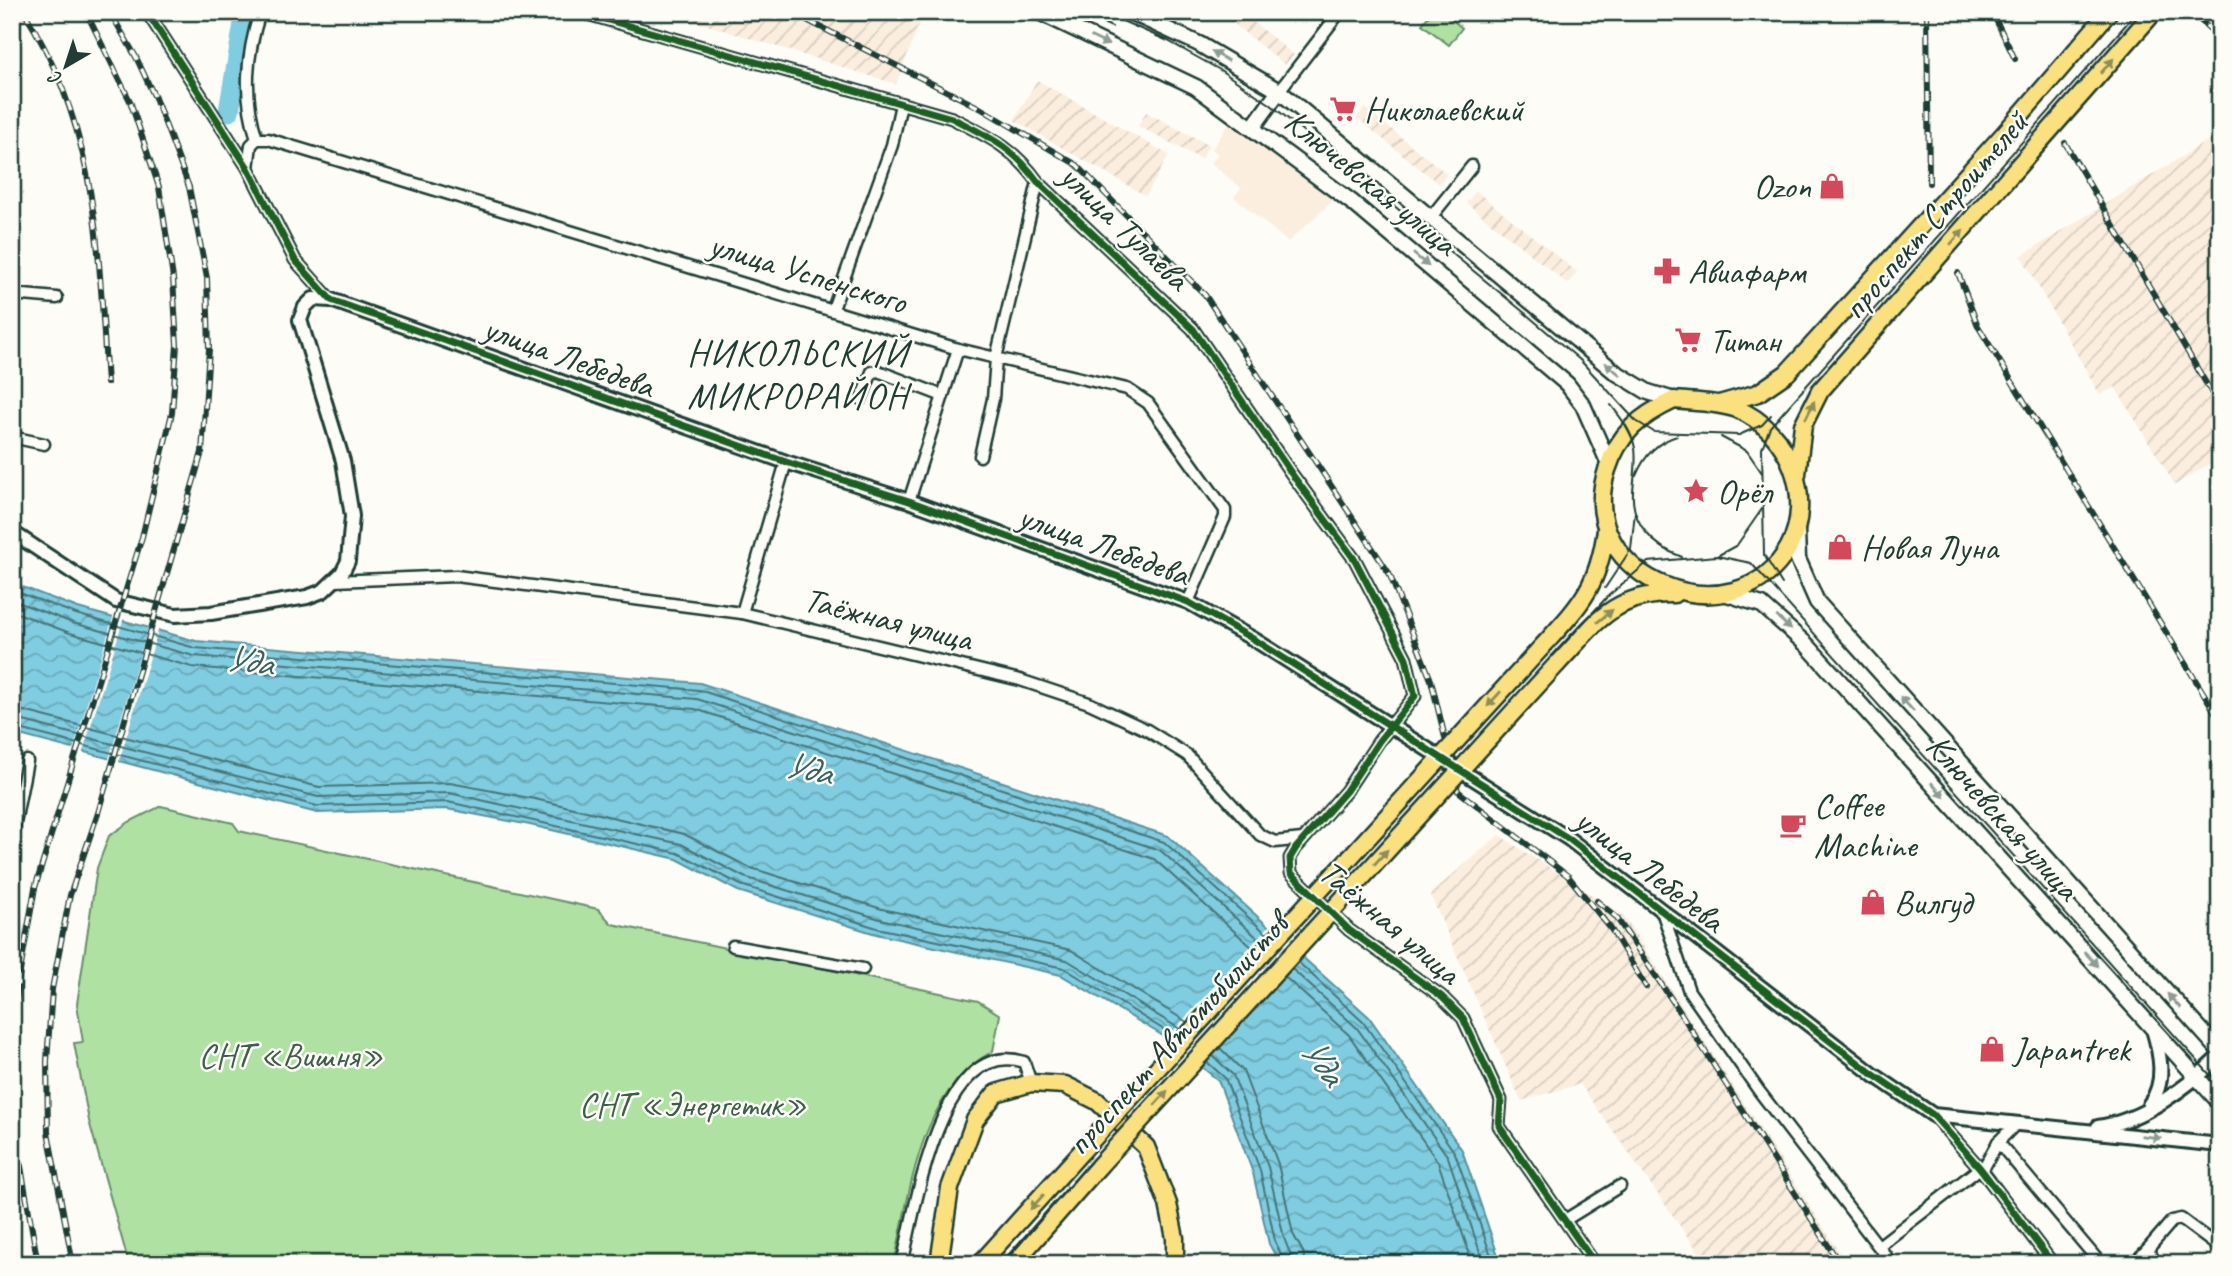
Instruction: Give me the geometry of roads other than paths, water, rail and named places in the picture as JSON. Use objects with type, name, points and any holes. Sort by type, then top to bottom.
[{"type":"main road","name":"Ключевская улица","points":[[1039,12],[1196,87],[1353,203],[1549,366],[1583,405],[1609,464]]},
{"type":"main road","name":"Ключевская улица","points":[[1130,12],[1199,44],[1279,91],[1615,372],[1648,391],[1674,400]]},
{"type":"main road","name":"проспект Строителей","points":[[1717,405],[1758,393],[1787,373],[2004,134],[2109,12]]},
{"type":"main road","name":"проспект Строителей","points":[[1797,476],[1803,425],[1820,391],[2154,12]]},
{"type":"main road","points":[[1252,127],[1279,91]]},
{"type":"main road","points":[[1674,400],[1717,405],[1748,415],[1779,442],[1797,476],[1797,530],[1773,571],[1746,588],[1701,595],[1657,583],[1641,575],[1616,548],[1606,530],[1602,495],[1609,464],[1628,429],[1646,414],[1674,400]]},
{"type":"main road","name":"проспект Автомобилистов","points":[[979,1264],[1572,615],[1595,580],[1602,561],[1606,530]]},
{"type":"main road","name":"Ключевская улица","points":[[1797,530],[1798,559],[1804,577],[1825,612],[2220,1054]]},
{"type":"main road","name":"Ключевская улица","points":[[1724,593],[1762,605],[1807,645],[2220,1103]]},
{"type":"main road","name":"проспект Автомобилистов","points":[[1013,1264],[1099,1166],[1601,618],[1630,599],[1655,594],[1701,595]]},
{"type":"main road","points":[[944,1262],[950,1188],[975,1120],[996,1093],[1031,1083],[1065,1085],[1097,1101],[1146,1147],[1168,1204],[1175,1238],[1175,1264]]},
{"type":"street","name":"улица Лебедева","points":[[147,12],[248,168],[295,260],[331,300],[786,462],[909,501],[1188,602],[1255,640],[1569,839],[1874,1075],[1933,1115],[1981,1169],[2053,1264]]},
{"type":"street","points":[[248,168],[251,145],[257,139],[248,111],[247,66],[260,12]]},
{"type":"street","name":"улица Тулаева","points":[[580,12],[952,118],[987,136],[1020,156],[1038,182],[1193,329],[1291,473],[1355,560],[1406,658],[1415,696],[1392,728],[1378,741],[1338,801],[1303,839]]},
{"type":"street","points":[[1279,91],[1340,12]]},
{"type":"street","points":[[833,309],[892,145],[901,104]]},
{"type":"street","name":"улица Успенского","points":[[257,139],[268,139],[958,349],[1127,389],[1148,403],[1225,510],[1226,517],[1188,602]]},
{"type":"street","points":[[1432,217],[1472,166]]},
{"type":"street","points":[[980,456],[993,399],[996,358],[1038,182]]},
{"type":"street","points":[[12,294],[57,298]]},
{"type":"street","points":[[12,532],[116,601],[175,615],[211,613],[307,597],[335,581],[348,561],[352,516],[342,461],[300,320],[305,307],[313,299],[331,300]]},
{"type":"street","points":[[909,501],[958,349]]},
{"type":"street","points":[[861,399],[872,372],[878,371],[943,396]]},
{"type":"street","points":[[12,437],[44,444]]},
{"type":"street","points":[[742,612],[786,462]]},
{"type":"street","name":"Таёжная улица","points":[[335,581],[456,576],[742,612],[1020,680],[1090,703],[1147,730],[1187,755],[1260,835],[1275,842],[1303,839]]},
{"type":"street","points":[[12,838],[27,761]]},
{"type":"street","name":"Таёжная улица","points":[[1303,839],[1290,858],[1291,873],[1349,930],[1441,996],[1463,1018],[1501,1100],[1499,1125],[1565,1220]]},
{"type":"street","points":[[1663,914],[1689,991],[1759,1091],[1892,1264]]},
{"type":"street","points":[[733,946],[863,970]]},
{"type":"street","points":[[2146,1109],[2158,1088],[2161,1067],[2151,1025]]},
{"type":"street","points":[[2083,1128],[2121,1122],[2146,1109],[2197,1077],[2220,1054]]},
{"type":"street","points":[[902,1264],[927,1153],[959,1090],[983,1064],[1010,1057],[1024,1062],[1031,1083]]},
{"type":"street","points":[[1933,1115],[2083,1128],[2220,1145]]},
{"type":"street","points":[[1879,1246],[1981,1169],[1998,1142],[2018,1123]]},
{"type":"street","points":[[1998,1142],[2101,1264]]},
{"type":"street","points":[[1595,1264],[1565,1220],[1620,1186]]},
{"type":"street","points":[[2133,1264],[2172,1221],[2181,1219],[2220,1248]]},
{"type":"street","points":[[2147,1250],[2157,1264]]},
{"type":"water","name":"Уда","points":[[12,583],[78,608],[196,641],[700,683],[1168,836],[1369,1017],[1462,1150],[1501,1264],[1280,1264],[1269,1244],[1253,1173],[1218,1080],[1160,1034],[1061,975],[876,934],[738,891],[677,859],[530,825],[447,809],[317,813],[12,733]]},
{"type":"waterway","points":[[229,111],[246,12]]},
{"type":"tram line","points":[[1078,12],[1112,27]]},
{"type":"tram line","points":[[1102,12],[1168,41],[1220,70],[1270,104],[1580,360],[1636,421],[1654,432],[1739,435],[1762,425],[1771,415]]},
{"type":"tram line","points":[[1782,584],[1764,555],[1762,448],[1770,427],[2137,12]]},
{"type":"tram line","points":[[1611,405],[1634,442],[1636,459],[1633,504],[1640,524],[1662,547],[1682,557]]},
{"type":"tram line","points":[[1636,476],[1652,451],[1677,436]]},
{"type":"tram line","points":[[1721,437],[1747,451],[1762,473]]},
{"type":"tram line","points":[[1717,556],[1737,545],[1762,509]]},
{"type":"tram line","points":[[1605,588],[1631,549],[1635,512]]},
{"type":"tram line","points":[[1003,1264],[1091,1161],[1607,597],[1648,562],[1717,556],[1751,563],[2220,1086]]},
{"type":"railway","points":[[24,12],[49,56],[81,146],[97,238],[107,383]]},
{"type":"railway","points":[[12,1045],[19,977],[35,888],[142,537],[172,413],[177,345],[173,278],[159,187],[130,101],[86,12]]},
{"type":"railway","points":[[73,1264],[48,1132],[47,1061],[52,989],[70,895],[98,813],[202,452],[209,349],[207,278],[189,187],[156,100],[136,57],[110,12]]},
{"type":"railway","points":[[791,12],[980,108],[1077,165],[1205,295],[1389,573],[1431,680],[1458,791],[1568,876],[1611,929],[1646,987]]},
{"type":"railway","points":[[1927,12],[1929,183]]},
{"type":"railway","points":[[1992,12],[2015,59]]},
{"type":"railway","points":[[2191,12],[2220,38]]},
{"type":"railway","points":[[2065,143],[2220,407]]},
{"type":"railway","points":[[1958,273],[1978,326],[2220,720]]},
{"type":"railway","points":[[1597,901],[1616,917],[1680,1012],[1840,1264]]},
{"type":"railway","points":[[12,1075],[14,1126],[38,1264]]},
{"type":"place","name":"Николаевский","points":[[1343,109]]},
{"type":"place","name":"Ozon","points":[[1832,186]]},
{"type":"place","name":"Авиафарм","points":[[1667,271]]},
{"type":"place","name":"Титан","points":[[1688,340]]},
{"type":"place","name":"Орёл","points":[[1696,491]]},
{"type":"place","name":"Новая Луна","points":[[1840,547]]},
{"type":"place","name":"Coffee Machine","points":[[1793,825]]},
{"type":"place","name":"Вилгуд","points":[[1873,902]]},
{"type":"place","name":"Japantrek","points":[[1992,1049]]},
{"type":"district","name":"НИКОЛЬСКИЙ МИКРОРАЙОН","points":[[798,374]]},
{"type":"park label","name":"СНТ «Вишня»","points":[[291,1055]]},
{"type":"park label","name":"СНТ «Энергетик»","points":[[693,1104]]}]
